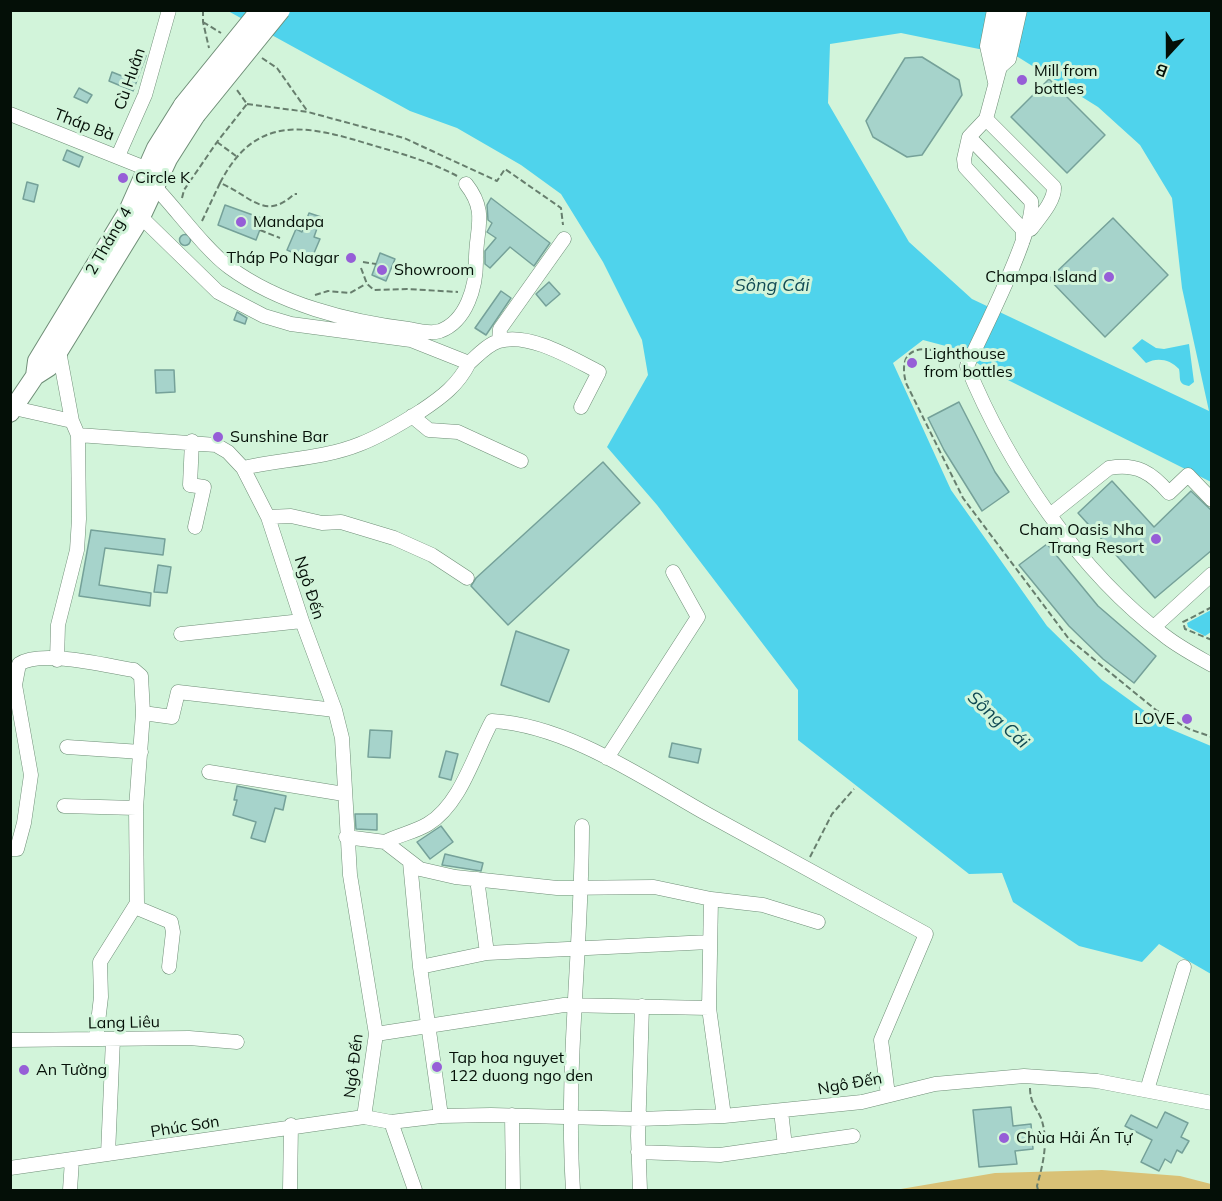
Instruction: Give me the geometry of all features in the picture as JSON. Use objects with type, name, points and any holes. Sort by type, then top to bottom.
[{"type":"main road","points":[[190,110],[260,10]]},
{"type":"main road","points":[[190,110],[281,10]]},
{"type":"main road","name":"2 Tháng 4","points":[[35,376],[37,361],[128,210],[146,168],[190,110]]},
{"type":"main road","name":"2 Tháng 4","points":[[12,410],[35,376],[49,367],[141,217],[190,110]]},
{"type":"street","name":"Cù Huân","points":[[118,156],[145,95],[169,10]]},
{"type":"street","points":[[994,10],[987,46],[994,82]]},
{"type":"street","points":[[1002,60],[1006,10]]},
{"type":"street","points":[[1020,10],[994,82],[986,119],[969,137],[964,159],[966,167],[1023,230],[1023,240]]},
{"type":"street","name":"Tháp Bà","points":[[10,114],[146,168]]},
{"type":"street","points":[[986,119],[1054,187],[1049,202],[1023,240]]},
{"type":"street","points":[[969,137],[1031,201],[1033,209],[1023,240],[969,362],[987,412],[1050,515],[1101,577],[1154,627],[1212,665]]},
{"type":"street","points":[[155,187],[228,266],[295,301],[359,321],[436,332],[452,324],[471,298],[477,272],[480,220],[474,195],[466,184]]},
{"type":"street","points":[[141,217],[218,292],[264,316],[291,324],[411,340],[469,363]]},
{"type":"street","points":[[499,341],[500,329],[564,239]]},
{"type":"street","points":[[243,468],[322,455],[361,444],[412,417],[450,390],[461,378],[469,363],[499,341],[539,343],[600,372],[581,407]]},
{"type":"street","points":[[57,660],[60,615],[77,550],[78,435],[72,422],[59,351]]},
{"type":"street","points":[[12,410],[72,422]]},
{"type":"street","points":[[412,417],[429,430],[458,432],[521,461]]},
{"type":"street","name":"Ngô Đến","points":[[78,435],[192,441],[216,445],[228,452],[243,468],[268,517],[302,621],[335,710],[342,738],[350,875],[376,1034],[364,1117],[391,1122],[441,1116],[512,1115],[639,1119],[724,1116],[862,1102],[935,1084],[1030,1076],[1066,1078],[1147,1090],[1212,1103]]},
{"type":"street","points":[[192,441],[190,485],[204,487],[195,526]]},
{"type":"street","points":[[1050,515],[1109,468],[1121,466],[1153,475],[1169,493],[1188,475],[1212,500]]},
{"type":"street","points":[[268,517],[291,516],[311,521],[340,522],[394,538],[432,555],[467,578]]},
{"type":"street","points":[[607,758],[698,617],[673,572]]},
{"type":"street","points":[[1154,627],[1212,574]]},
{"type":"street","points":[[181,634],[302,621]]},
{"type":"street","points":[[10,849],[16,849],[17,822],[30,775],[13,685],[19,664],[28,658],[134,670],[141,676],[143,713],[136,808],[136,872],[139,887],[135,907],[100,962],[101,997],[96,1039]]},
{"type":"street","points":[[143,713],[172,717],[178,692],[335,710]]},
{"type":"street","points":[[385,843],[402,833],[427,825],[450,803],[492,721],[512,722],[545,731],[607,758],[926,934],[881,1040],[888,1095]]},
{"type":"street","points":[[67,747],[141,752]]},
{"type":"street","points":[[209,772],[344,794]]},
{"type":"street","points":[[64,806],[136,808]]},
{"type":"street","points":[[573,1191],[572,1116],[582,889],[582,826]]},
{"type":"street","points":[[346,837],[385,843],[420,868],[446,875],[582,889],[654,887],[763,905],[818,922]]},
{"type":"street","points":[[410,862],[420,967],[441,1116]]},
{"type":"street","points":[[477,879],[487,953]]},
{"type":"street","points":[[711,898],[709,1008],[724,1116]]},
{"type":"street","points":[[135,907],[171,922],[173,932],[169,967]]},
{"type":"street","points":[[420,967],[487,953],[709,942]]},
{"type":"street","points":[[1147,1090],[1184,967]]},
{"type":"street","points":[[376,1034],[492,1014],[576,1005],[709,1008]]},
{"type":"street","points":[[640,1191],[638,1152],[642,1006]]},
{"type":"street","name":"Lang Liêu","points":[[10,1040],[189,1038],[237,1042]]},
{"type":"street","points":[[108,1154],[113,1039]]},
{"type":"street","points":[[781,1112],[785,1146]]},
{"type":"street","points":[[512,1115],[513,1191]]},
{"type":"street","name":"Phúc Sơn","points":[[10,1168],[164,1148],[291,1125],[364,1117]]},
{"type":"street","points":[[391,1122],[415,1191]]},
{"type":"street","points":[[290,1191],[291,1125]]},
{"type":"street","points":[[638,1152],[720,1155],[853,1136]]},
{"type":"street","points":[[70,1191],[72,1160]]},
{"type":"path","points":[[203,10],[203,22],[221,33]]},
{"type":"path","points":[[258,56],[277,68],[308,112]]},
{"type":"path","points":[[247,104],[308,112],[404,138],[497,181],[505,169],[561,208],[564,239]]},
{"type":"path","points":[[197,224],[201,222],[236,156],[248,145],[266,135],[282,130],[314,129],[425,161],[459,177],[466,184]]},
{"type":"path","points":[[178,212],[184,190],[217,142],[236,156]]},
{"type":"path","points":[[220,183],[270,207],[279,206],[297,194]]},
{"type":"path","points":[[260,230],[280,238]]},
{"type":"path","points":[[363,262],[376,264]]},
{"type":"path","points":[[361,268],[367,284],[374,290],[462,292],[471,298]]},
{"type":"path","points":[[295,301],[328,291],[350,293],[367,284]]},
{"type":"path","points":[[969,362],[940,350],[921,348],[908,355],[902,368],[906,382],[963,498],[1069,639],[1156,710],[1189,729],[1212,737]]},
{"type":"path","points":[[1212,607],[1183,622],[1185,628],[1212,640]]},
{"type":"path","points":[[805,867],[832,814],[854,789]]},
{"type":"path","points":[[1030,1076],[1030,1101],[1041,1118],[1046,1142],[1042,1151],[1045,1159],[1037,1186],[1038,1191]]},
{"type":"shaded area","points":[[1102,1170],[1180,1176],[1211,1184],[1211,1190],[895,1190],[995,1173]]},
{"type":"water","name":"Sông Cái","points":[[228,11],[1211,11],[1211,482],[986,369],[957,349],[923,340],[893,363],[951,490],[1047,626],[1102,680],[1168,728],[1211,746],[1211,974],[1159,944],[1142,962],[1079,946],[1013,902],[1002,873],[969,874],[798,740],[798,690],[657,505],[607,447],[648,375],[642,340],[603,262],[561,194],[521,165],[457,128],[410,111]],"holes":[[[901,33],[1018,57],[1098,107],[1140,145],[1172,198],[1182,288],[1209,411],[972,299],[909,242],[828,103],[830,44]]]},
{"type":"water","points":[[1142,339],[1156,348],[1164,349],[1189,344],[1194,382],[1189,386],[1183,384],[1180,380],[1179,369],[1168,361],[1155,360],[1146,363],[1132,348]]},
{"type":"water","points":[[1211,610],[1211,632],[1205,636],[1188,627],[1187,623]]},
{"type":"building","points":[[137,52],[146,56],[133,91],[109,81],[112,72],[127,78]]},
{"type":"building","points":[[922,57],[959,80],[962,95],[922,155],[907,157],[873,137],[866,121],[905,58]]},
{"type":"building","points":[[1049,79],[1105,135],[1067,173],[1011,117]]},
{"type":"building","points":[[79,88],[92,95],[87,103],[74,97]]},
{"type":"building","points":[[67,150],[83,157],[79,167],[63,160]]},
{"type":"building","points":[[27,182],[38,185],[34,202],[23,199]]},
{"type":"building","points":[[491,198],[550,243],[534,266],[510,247],[490,268],[485,264],[485,251],[496,238],[487,232],[492,223],[488,220],[487,205]]},
{"type":"building","name":"Mandapa","points":[[225,205],[264,219],[256,240],[218,225]]},
{"type":"building","points":[[309,213],[321,217],[314,237],[320,239],[311,260],[287,250],[296,229],[302,232]]},
{"type":"building","name":"Champa Island","points":[[1113,218],[1168,275],[1105,337],[1049,279]]},
{"type":"building","points":[[185,235],[189,236],[189,244],[185,245],[181,244],[180,240],[181,236]]},
{"type":"building","name":"Showroom","points":[[380,253],[395,259],[386,281],[372,275]]},
{"type":"building","points":[[549,282],[560,294],[546,306],[536,294]]},
{"type":"building","points":[[501,291],[511,298],[486,335],[475,328]]},
{"type":"building","points":[[237,312],[247,318],[245,324],[234,320]]},
{"type":"building","points":[[155,370],[174,370],[175,392],[156,393]]},
{"type":"building","points":[[959,402],[995,472],[1009,492],[982,511],[944,450],[928,418]]},
{"type":"building","points":[[603,462],[640,503],[508,625],[471,586],[476,578]]},
{"type":"building","name":"Cham Oasis Nha Trang Resort","points":[[1112,481],[1154,527],[1191,491],[1212,511],[1212,550],[1155,598],[1078,513]]},
{"type":"building","points":[[91,530],[165,539],[163,555],[105,548],[99,585],[151,593],[150,606],[79,596]]},
{"type":"building","points":[[1047,544],[1098,606],[1156,656],[1134,683],[1103,659],[1069,626],[1019,565]]},
{"type":"building","points":[[158,565],[171,567],[167,593],[154,592]]},
{"type":"building","points":[[516,631],[569,650],[549,702],[501,685]]},
{"type":"building","points":[[370,730],[392,731],[390,758],[368,757]]},
{"type":"building","points":[[672,743],[701,749],[698,763],[669,757]]},
{"type":"building","points":[[446,751],[458,754],[451,780],[439,777]]},
{"type":"building","points":[[237,786],[286,796],[283,810],[275,808],[265,842],[251,838],[256,822],[233,815],[237,800],[234,800]]},
{"type":"building","points":[[355,814],[377,814],[377,830],[356,829]]},
{"type":"building","points":[[441,826],[453,842],[430,859],[417,842]]},
{"type":"building","points":[[445,854],[483,863],[481,871],[442,865]]},
{"type":"building","name":"Chùa Hải Ấn Tự","points":[[1011,1107],[1013,1126],[1031,1124],[1033,1149],[1015,1151],[1017,1164],[979,1167],[973,1110]]},
{"type":"building","points":[[1165,1112],[1188,1123],[1181,1137],[1189,1141],[1182,1153],[1177,1150],[1171,1163],[1165,1159],[1159,1171],[1141,1162],[1152,1140],[1125,1126],[1131,1115],[1157,1128]]},
{"type":"place","name":"Mill from bottles","points":[[1022,80]]},
{"type":"place","name":"Circle K","points":[[123,178]]},
{"type":"place","name":"Mandapa","points":[[241,222]]},
{"type":"place","name":"Tháp Po Nagar","points":[[351,258]]},
{"type":"place","name":"Showroom","points":[[382,270]]},
{"type":"place","name":"Champa Island","points":[[1109,277]]},
{"type":"place","name":"Lighthouse from bottles","points":[[912,363]]},
{"type":"place","name":"Sunshine Bar","points":[[218,437]]},
{"type":"place","name":"Cham Oasis Nha Trang Resort","points":[[1156,539]]},
{"type":"place","name":"LOVE","points":[[1187,719]]},
{"type":"place","name":"Tap hoa nguyet 122 duong ngo den","points":[[437,1067]]},
{"type":"place","name":"An Tường","points":[[24,1070]]},
{"type":"place","name":"Chùa Hải Ấn Tự","points":[[1004,1138]]}]
